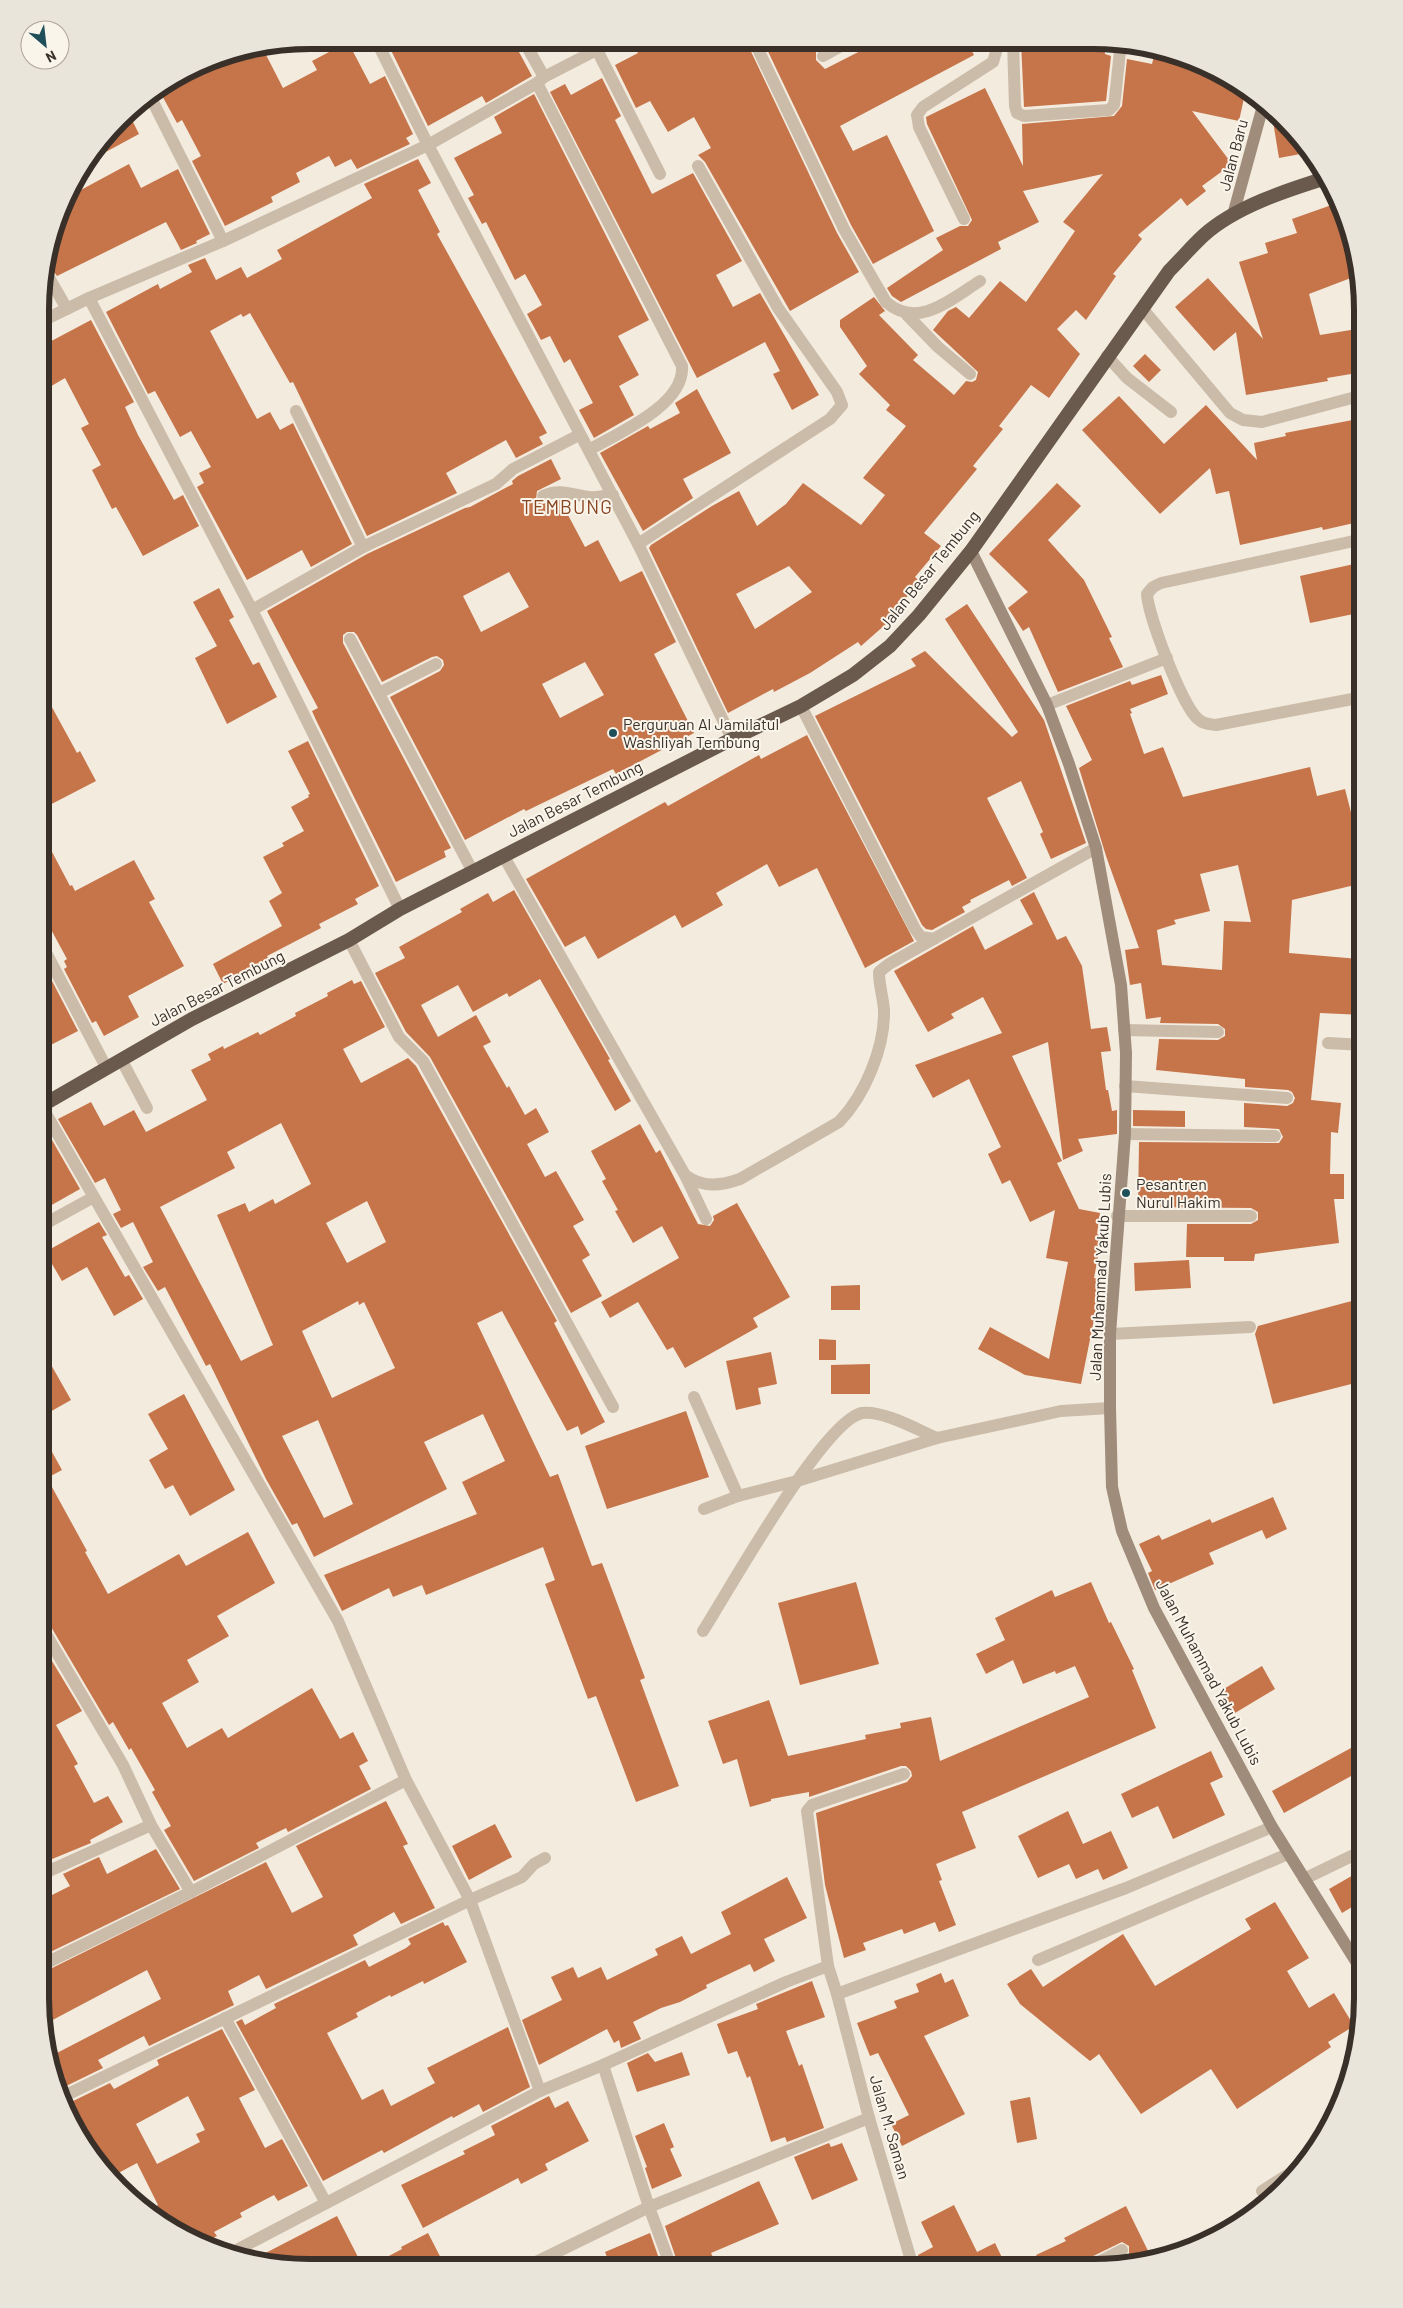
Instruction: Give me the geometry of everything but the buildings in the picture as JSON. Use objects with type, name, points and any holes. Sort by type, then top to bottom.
[{"type":"highway","name":"Jalan Besar Tembung","points":[[49,1100],[192,1019],[349,940],[400,909],[503,855],[801,706],[853,675],[890,646],[919,615],[971,550],[1169,271],[1205,234],[1233,216],[1287,190],[1320,180]]},
{"type":"main road","name":"Jalan Baru","points":[[1233,216],[1262,111]]},
{"type":"main road","name":"Jalan Muhammad Yakub Lubis","points":[[971,550],[1047,705],[1096,848],[1121,985],[1124,1030],[1125,1134],[1117,1216],[1110,1334],[1110,1408],[1112,1487],[1122,1531],[1154,1608],[1272,1827],[1354,1958]]},
{"type":"street","points":[[380,49],[428,145],[579,435],[613,494],[732,739]]},
{"type":"street","points":[[527,49],[540,80],[682,366],[683,377],[677,389],[664,404],[589,450]]},
{"type":"street","points":[[758,49],[858,256],[886,302],[896,310],[907,314],[925,313],[980,281]]},
{"type":"street","points":[[823,56],[836,49]]},
{"type":"street","points":[[964,219],[919,127],[917,115],[923,107],[993,62],[996,49]]},
{"type":"street","points":[[1013,49],[1015,106],[1017,113],[1024,116],[1109,110],[1114,105],[1120,50]]},
{"type":"street","points":[[49,318],[222,241],[428,145],[540,80],[597,50],[660,174]]},
{"type":"street","points":[[153,102],[222,241]]},
{"type":"street","points":[[638,544],[830,419],[842,405],[837,392],[778,308],[698,166]]},
{"type":"street","points":[[50,280],[67,309]]},
{"type":"street","points":[[90,298],[252,610],[400,909]]},
{"type":"street","points":[[1142,308],[1230,413],[1243,420],[1262,422],[1354,397]]},
{"type":"street","points":[[907,314],[938,347],[970,374]]},
{"type":"street","points":[[1107,356],[1127,378],[1171,412]]},
{"type":"street","points":[[296,411],[363,547]]},
{"type":"street","points":[[252,610],[363,547],[496,484],[512,469],[579,435]]},
{"type":"street","points":[[543,496],[552,492],[564,491],[591,497],[613,494]]},
{"type":"street","points":[[1354,541],[1156,585],[1149,591],[1148,599],[1167,658],[1190,710],[1198,720],[1206,724],[1216,725],[1354,699]]},
{"type":"street","points":[[350,639],[473,872]]},
{"type":"street","points":[[1047,705],[1167,658]]},
{"type":"street","points":[[379,693],[436,664]]},
{"type":"street","points":[[801,706],[915,929],[921,937],[934,939]]},
{"type":"street","points":[[685,1174],[695,1182],[723,1185],[740,1179],[839,1122],[852,1108],[862,1091],[879,1044],[884,1008],[879,972],[889,964],[1096,848]]},
{"type":"street","points":[[503,855],[685,1174],[706,1219]]},
{"type":"street","points":[[349,940],[399,1037],[423,1061],[613,1407]]},
{"type":"street","points":[[49,958],[106,1067]]},
{"type":"street","points":[[1124,1030],[1218,1032]]},
{"type":"street","points":[[1328,1043],[1354,1044]]},
{"type":"street","points":[[121,1059],[148,1108]]},
{"type":"street","points":[[1125,1086],[1287,1098]]},
{"type":"street","points":[[49,1120],[92,1198],[338,1621],[406,1780],[470,1900],[540,2090]]},
{"type":"street","points":[[1125,1134],[1275,1136]]},
{"type":"street","points":[[49,1222],[92,1198]]},
{"type":"street","points":[[1117,1216],[1251,1216]]},
{"type":"street","points":[[1110,1334],[1250,1328]]},
{"type":"street","points":[[694,1397],[738,1496]]},
{"type":"street","points":[[704,1509],[738,1496],[797,1481],[937,1438],[1061,1411],[1110,1408]]},
{"type":"street","points":[[703,1631],[797,1481],[839,1427],[850,1418],[862,1413],[888,1417],[937,1438]]},
{"type":"street","points":[[49,1639],[123,1764],[151,1826],[191,1892]]},
{"type":"street","name":"Jalan M. Saman","points":[[904,1774],[812,1805],[807,1811],[828,1966],[869,2118],[910,2259]]},
{"type":"street","points":[[49,1962],[191,1892],[406,1780]]},
{"type":"street","points":[[49,1872],[151,1826]]},
{"type":"street","points":[[837,1994],[1126,1888],[1272,1827]]},
{"type":"street","points":[[1038,1960],[1288,1854]]},
{"type":"street","points":[[1304,1879],[1354,1855]]},
{"type":"street","points":[[68,2094],[470,1900],[522,1878],[534,1864],[546,1858]]},
{"type":"street","points":[[240,2250],[540,2090],[603,2065],[786,1982],[828,1966]]},
{"type":"street","points":[[225,2018],[326,2203]]},
{"type":"street","points":[[603,2065],[649,2207],[668,2259]]},
{"type":"street","points":[[542,2259],[649,2207],[869,2118]]},
{"type":"street","points":[[1262,2191],[1282,2179]]},
{"type":"street","points":[[1104,2259],[1122,2250]]},
{"type":"place","name":"Perguruan Al Jamilatul Washliyah Tembung","points":[[613,733]]},
{"type":"place","name":"Pesantren Nurul Hakim","points":[[1126,1193]]},
{"type":"district","name":"TEMBUNG","points":[[567,507]]}]
